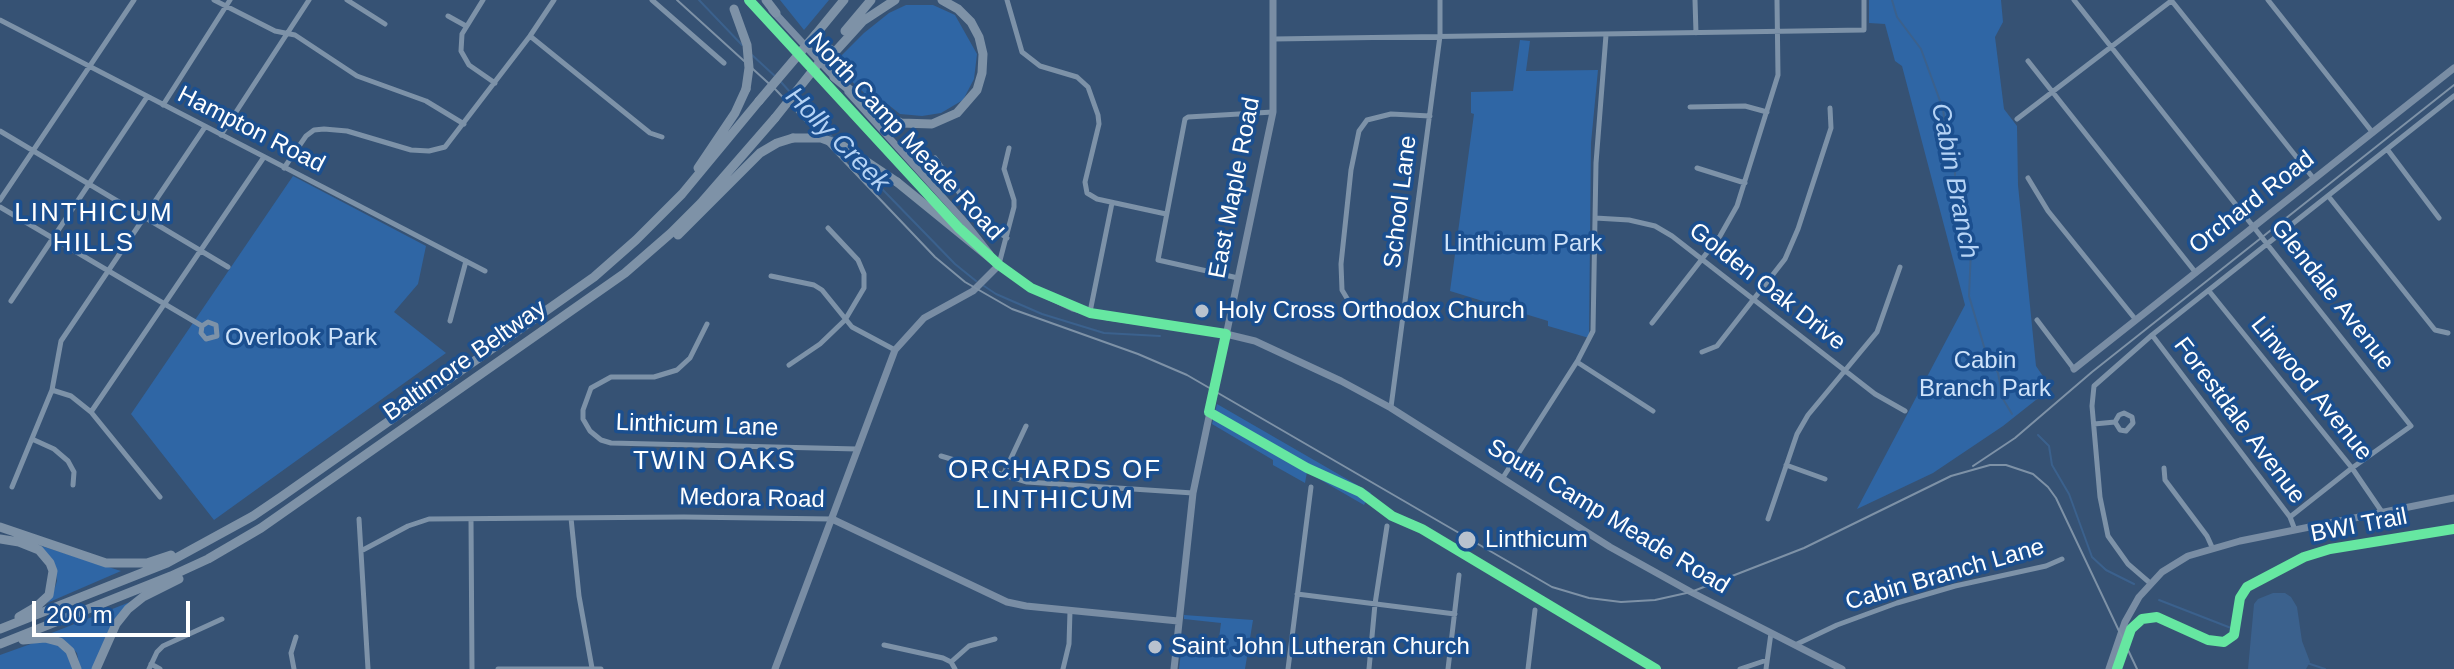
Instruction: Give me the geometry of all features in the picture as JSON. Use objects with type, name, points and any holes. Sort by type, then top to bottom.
[{"type":"highway","points":[[764,0],[776,13]]},
{"type":"highway","name":"Baltimore Beltway","points":[[0,644],[171,576],[239,541],[601,291],[671,233],[701,203],[832,51],[871,0]]},
{"type":"highway","points":[[832,51],[863,21],[895,0]]},
{"type":"highway","points":[[834,77],[873,109],[901,123],[932,124],[957,113],[977,90],[983,54],[971,22],[958,9],[942,0]]},
{"type":"highway","name":"Baltimore Beltway","points":[[0,628],[167,563],[218,535],[281,497],[594,277],[682,194],[842,2]]},
{"type":"highway","points":[[682,194],[730,121],[746,89],[749,56],[744,33],[731,5]]},
{"type":"highway","points":[[601,291],[676,237],[760,153],[793,138],[831,141],[855,153],[897,182],[999,265]]},
{"type":"highway","points":[[0,527],[94,560],[118,564],[147,563],[165,558],[205,537],[218,535]]},
{"type":"highway","points":[[0,539],[39,550],[50,563],[54,578],[44,601],[0,628]]},
{"type":"highway","points":[[96,669],[116,624],[128,609],[239,541]]},
{"type":"highway","points":[[0,644],[35,638],[53,639],[70,651],[77,669]]},
{"type":"main road","name":"North Camp Meade Road","points":[[749,0],[959,228],[999,265],[1031,288],[1090,313],[1226,334]]},
{"type":"main road","name":"East Maple Road","points":[[1174,669],[1193,493],[1273,112],[1273,0]]},
{"type":"main road","name":"North Camp Meade Road","points":[[776,13],[964,221],[999,265]]},
{"type":"main road","name":"Orchard Road","points":[[2074,369],[2454,68]]},
{"type":"main road","points":[[775,669],[895,350],[924,318],[973,291],[999,265]]},
{"type":"main road","name":"South Camp Meade Road","points":[[1226,334],[1267,346],[1391,408],[1636,562],[1842,669]]},
{"type":"main road","points":[[2109,669],[2125,622],[2150,583],[2177,562],[2212,547],[2454,498]]},
{"type":"main road","name":"Medora Road","points":[[832,519],[1000,600],[1026,606],[1178,621]]},
{"type":"street","points":[[0,200],[134,0]]},
{"type":"street","points":[[214,0],[286,34],[295,35],[357,76],[426,101],[464,124]]},
{"type":"street","points":[[163,105],[230,0]]},
{"type":"street","points":[[221,135],[309,0]]},
{"type":"street","points":[[347,0],[385,24]]},
{"type":"street","points":[[483,0],[460,41],[464,58],[495,83]]},
{"type":"street","points":[[284,168],[300,142],[314,130],[336,129],[411,150],[429,151],[445,147],[554,0]]},
{"type":"street","points":[[652,0],[724,63]]},
{"type":"street","points":[[1007,0],[1022,52],[1040,66],[1077,77],[1088,87],[1099,124],[1085,182],[1087,193],[1112,203],[1166,214]]},
{"type":"street","name":"School Lane","points":[[1391,408],[1440,36],[1440,0]]},
{"type":"street","points":[[1695,0],[1696,33]]},
{"type":"street","points":[[1652,323],[1732,217],[1778,75],[1777,0]]},
{"type":"street","points":[[1274,39],[1864,30],[1864,0]]},
{"type":"street","name":"Glendale Avenue","points":[[2074,0],[2411,426],[2352,468]]},
{"type":"street","points":[[2017,119],[2172,0],[2314,179]]},
{"type":"street","points":[[2268,0],[2373,133]]},
{"type":"street","points":[[448,16],[466,26]]},
{"type":"street","name":"Hampton Road","points":[[0,20],[485,271]]},
{"type":"street","points":[[1502,479],[1577,362],[1593,331],[1597,131],[1606,35]]},
{"type":"street","points":[[530,36],[650,133],[662,137]]},
{"type":"street","points":[[2028,61],[2196,273]]},
{"type":"street","points":[[2150,583],[2128,564],[2108,536],[2100,497],[2091,394],[2094,386],[2152,335],[2454,96]]},
{"type":"street","points":[[11,301],[147,97]]},
{"type":"street","points":[[1690,107],[1745,106],[1767,112]]},
{"type":"street","points":[[1702,352],[1717,346],[1785,259],[1831,128],[1830,108]]},
{"type":"street","points":[[1238,278],[1158,260],[1185,119],[1273,112]]},
{"type":"street","points":[[1406,310],[1356,304],[1348,300],[1342,290],[1341,264],[1351,170],[1359,131],[1367,120],[1391,114],[1430,116]]},
{"type":"street","points":[[12,487],[52,390],[61,341],[205,127]]},
{"type":"street","points":[[0,131],[228,267]]},
{"type":"street","points":[[999,265],[1014,200],[1004,169],[1009,148]]},
{"type":"street","points":[[2387,149],[2439,218]]},
{"type":"street","points":[[91,412],[264,157]]},
{"type":"street","name":"North Camp Meade Road","points":[[935,158],[977,218],[1007,238]]},
{"type":"street","points":[[1697,168],[1745,183]]},
{"type":"street","points":[[2028,178],[2048,211],[2136,320]]},
{"type":"street","points":[[2329,197],[2435,330],[2448,333]]},
{"type":"street","points":[[1090,313],[1112,203]]},
{"type":"street","points":[[0,207],[202,326]]},
{"type":"street","name":"Golden Oak Drive","points":[[1595,218],[1629,220],[1655,226],[1875,394],[1905,411]]},
{"type":"street","points":[[789,365],[820,344],[845,320],[861,296],[864,274],[858,260],[828,228]]},
{"type":"street","points":[[450,321],[466,261]]},
{"type":"street","points":[[1768,519],[1786,465],[1808,415],[1877,332],[1900,267]]},
{"type":"street","points":[[771,276],[814,285],[822,290],[845,320],[868,337],[895,350]]},
{"type":"street","name":"Linwood Avenue","points":[[2209,291],[2352,468],[2382,512]]},
{"type":"street","points":[[2037,320],[2074,369]]},
{"type":"street","name":"Linthicum Lane","points":[[707,324],[690,358],[677,370],[654,377],[611,377],[591,388],[583,410],[583,419],[590,431],[611,443],[857,449]]},
{"type":"street","name":"Forestdale Avenue","points":[[2152,335],[2290,517],[2295,530]]},
{"type":"street","points":[[1577,362],[1653,411]]},
{"type":"street","points":[[52,390],[71,396],[91,412],[160,497]]},
{"type":"street","points":[[2094,424],[2115,422]]},
{"type":"street","points":[[1003,475],[1026,426]]},
{"type":"street","points":[[32,439],[54,449],[68,461],[74,472],[73,485]]},
{"type":"street","points":[[941,456],[1027,482],[1193,493]]},
{"type":"street","points":[[1786,465],[1825,479]]},
{"type":"street","points":[[2164,468],[2165,480],[2212,547]]},
{"type":"street","points":[[2290,517],[2352,468]]},
{"type":"street","points":[[1288,669],[1311,487]]},
{"type":"street","points":[[571,518],[579,596],[592,668]]},
{"type":"street","points":[[359,519],[368,669]]},
{"type":"street","points":[[471,519],[472,669]]},
{"type":"street","name":"Medora Road","points":[[361,551],[423,520],[832,519]]},
{"type":"street","points":[[1369,669],[1387,526]]},
{"type":"street","name":"Cabin Branch Lane","points":[[1794,645],[1897,603],[1955,586],[2046,566],[2062,559]]},
{"type":"street","points":[[1448,669],[1459,575]]},
{"type":"street","points":[[1297,594],[1455,614]]},
{"type":"street","points":[[1528,669],[1535,610]]},
{"type":"street","points":[[1063,669],[1069,644],[1070,611]]},
{"type":"street","points":[[160,669],[150,667],[157,652],[171,640],[222,619]]},
{"type":"street","points":[[1766,669],[1771,633]]},
{"type":"street","points":[[294,669],[291,653],[296,637]]},
{"type":"street","points":[[951,662],[969,646],[995,639]]},
{"type":"street","points":[[884,645],[935,655],[951,662],[955,669]]},
{"type":"street","points":[[1740,669],[1767,660]]},
{"type":"street","points":[[498,669],[601,669]]},
{"type":"green space","points":[[780,0],[829,0],[804,30]]},
{"type":"green space","name":"Cabin Branch Park","points":[[1869,0],[2001,0],[2003,22],[1995,37],[2004,109],[2017,126],[2018,185],[2036,366],[2051,388],[2003,426],[1933,473],[1857,509],[1965,305],[1902,66],[1895,61],[1885,24],[1869,23]]},
{"type":"green space","points":[[906,5],[933,5],[955,15],[977,54],[974,79],[963,100],[941,113],[922,116],[900,114],[886,103],[874,102],[833,64],[864,33],[889,13]]},
{"type":"green space","name":"Linthicum Park","points":[[1520,40],[1530,41],[1526,71],[1598,70],[1591,143],[1589,338],[1548,326],[1548,321],[1450,291],[1474,114],[1471,113],[1471,92],[1513,91]]},
{"type":"green space","name":"Overlook Park","points":[[293,176],[426,246],[418,284],[394,312],[446,353],[214,520],[131,414]]},
{"type":"green space","points":[[1217,404],[1371,493],[1364,505],[1307,472],[1305,483],[1212,424]]},
{"type":"green space","points":[[38,545],[121,571],[47,603],[57,581],[55,564]]},
{"type":"green space","points":[[130,602],[93,669],[80,669],[77,653],[49,634]]},
{"type":"green space","points":[[1184,615],[1253,620],[1245,669],[1179,669],[1181,652],[1217,654],[1221,623],[1184,619]]},
{"type":"green space","points":[[39,641],[56,644],[68,654],[73,669],[0,669],[0,655]]},
{"type":"shaded area","points":[[2273,593],[2285,593],[2297,607],[2302,641],[2310,662],[2306,669],[2248,669],[2254,604]]},
{"type":"waterway","name":"Holly Creek","points":[[699,0],[742,45]]},
{"type":"waterway","name":"Cabin Branch","points":[[1892,0],[1897,17],[1921,49],[1943,109],[1949,155],[1955,172],[1955,201],[1971,249],[1969,296],[1985,350],[1998,373],[2003,399],[2012,414]]},
{"type":"waterway","name":"Holly Creek","points":[[752,55],[777,78]]},
{"type":"waterway","name":"Holly Creek","points":[[781,82],[790,92]]},
{"type":"waterway","name":"Holly Creek","points":[[795,97],[834,139]]},
{"type":"waterway","name":"Holly Creek","points":[[849,155],[955,264],[976,281]]},
{"type":"waterway","name":"Holly Creek","points":[[984,286],[1042,314],[1104,333],[1160,336]]},
{"type":"waterway","name":"Cabin Branch","points":[[2038,435],[2049,446],[2052,465],[2069,494],[2092,557],[2106,570],[2134,584]]},
{"type":"waterway","name":"Cabin Branch","points":[[2159,600],[2231,628]]},
{"type":"waterway","name":"Cabin Branch","points":[[2307,663],[2325,669]]},
{"type":"tram line","points":[[677,0],[776,90],[935,257],[965,282],[1012,309],[1187,375],[1552,587],[1589,598],[1621,602],[1655,600],[1691,592],[1804,548],[1951,476],[1990,465],[2006,465],[2033,474],[2056,498],[2137,669]]},
{"type":"tram line","points":[[1973,466],[2015,438],[2092,372],[2454,85]]},
{"type":"cycle path","points":[[749,0],[959,228],[999,265],[1031,288],[1090,313],[1226,334],[1209,412],[1307,468],[1360,492],[1392,516],[1422,529],[1656,669]]},
{"type":"cycle path","name":"BWI Trail","points":[[2117,669],[2131,629],[2142,619],[2157,617],[2208,640],[2224,642],[2234,635],[2240,598],[2247,587],[2304,557],[2330,549],[2454,529]]},
{"type":"place","name":"Holy Cross Orthodox Church","points":[[1202,311]]},
{"type":"place","name":"Linthicum","points":[[1467,540]]},
{"type":"place","name":"Saint John Lutheran Church","points":[[1155,647]]},
{"type":"district","name":"LINTHICUM HILLS","points":[[94,229]]},
{"type":"district","name":"TWIN OAKS","points":[[715,462]]},
{"type":"district","name":"ORCHARDS OF LINTHICUM","points":[[1055,486]]}]
